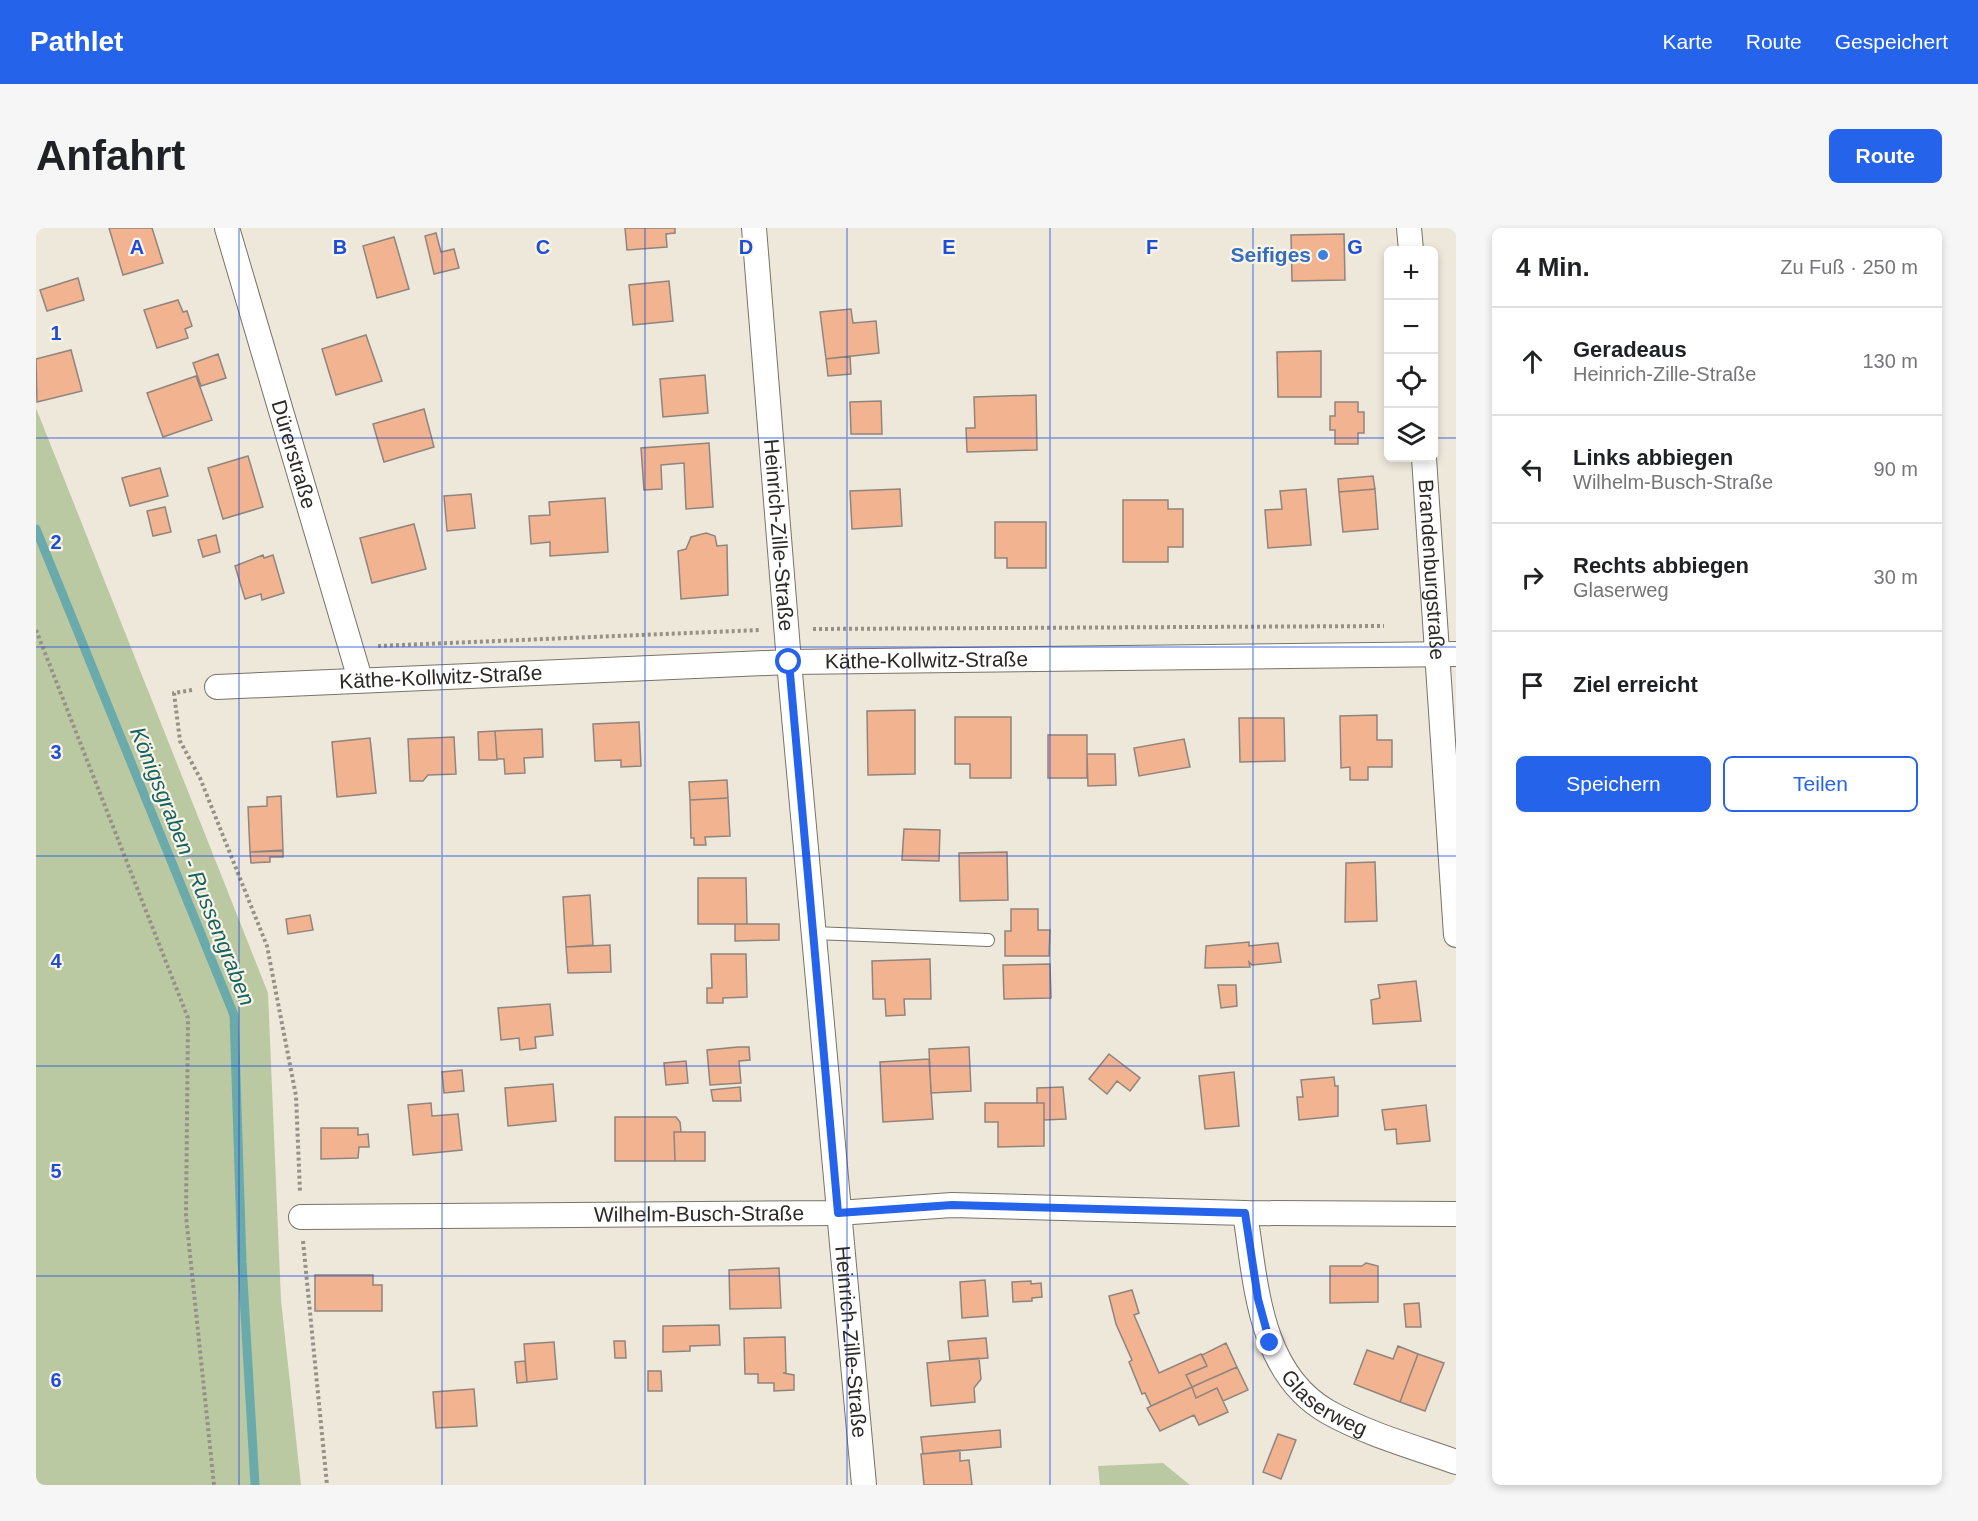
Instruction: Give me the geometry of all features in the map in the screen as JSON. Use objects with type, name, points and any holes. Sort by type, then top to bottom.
[{"type":"street","name":"Dürerstraße","points":[[227,228],[360,679]]},
{"type":"street","name":"Heinrich-Zille-Straße","points":[[754,228],[789,662],[864,1485]]},
{"type":"street","points":[[1409,228],[1411,246]]},
{"type":"street","name":"Brandenburgstraße","points":[[1424,462],[1447,654],[1456,935]]},
{"type":"street","name":"Käthe-Kollwitz-Straße","points":[[217,687],[789,662],[1447,654]]},
{"type":"street","name":"Wilhelm-Busch-Straße","points":[[301,1217],[838,1213],[952,1205],[1245,1213],[1456,1214]]},
{"type":"street","name":"Glaserweg","points":[[1245,1213],[1258,1299],[1270,1343],[1297,1388],[1327,1412],[1456,1462]]},
{"type":"lane","points":[[814,933],[988,940]]},
{"type":"path","points":[[36,630],[188,1018],[186,1216],[214,1485]]},
{"type":"path","points":[[217,687],[174,693],[180,741],[200,778],[267,946],[296,1096],[301,1217],[327,1485]]},
{"type":"green space","points":[[36,408],[268,993],[281,1300],[301,1485],[36,1485]]},
{"type":"green space","points":[[1163,1463],[1190,1485],[1100,1485],[1098,1466]]},
{"type":"building","points":[[109,228],[152,228],[163,263],[123,275]]},
{"type":"building","points":[[625,228],[675,228],[675,233],[666,234],[667,247],[627,250]]},
{"type":"building","points":[[436,233],[441,252],[454,249],[459,268],[434,274],[425,236]]},
{"type":"building","points":[[1344,234],[1345,280],[1292,281],[1291,235]]},
{"type":"building","points":[[394,237],[409,289],[377,298],[363,246]]},
{"type":"building","points":[[78,278],[84,300],[47,311],[40,290]]},
{"type":"building","points":[[669,281],[673,321],[633,325],[629,285]]},
{"type":"building","points":[[178,300],[183,312],[187,311],[192,326],[185,329],[188,338],[157,348],[144,310]]},
{"type":"building","points":[[851,309],[853,323],[876,321],[879,353],[826,359],[820,312]]},
{"type":"building","points":[[366,335],[382,381],[336,395],[322,349]]},
{"type":"building","points":[[71,350],[82,391],[37,402],[36,359]]},
{"type":"building","points":[[1321,351],[1321,397],[1278,397],[1277,352]]},
{"type":"building","points":[[218,354],[226,378],[201,386],[193,363]]},
{"type":"building","points":[[850,356],[851,374],[828,376],[826,359]]},
{"type":"building","points":[[705,375],[708,413],[663,417],[660,379]]},
{"type":"building","points":[[196,376],[212,420],[163,437],[147,393]]},
{"type":"building","points":[[1036,395],[1037,450],[967,452],[966,428],[975,428],[974,397]]},
{"type":"building","points":[[881,401],[882,434],[851,434],[850,402]]},
{"type":"building","points":[[1335,402],[1358,402],[1358,412],[1364,412],[1364,433],[1358,433],[1358,444],[1335,444],[1335,430],[1330,430],[1330,416],[1335,416]]},
{"type":"building","points":[[424,409],[434,447],[384,462],[373,424]]},
{"type":"building","points":[[709,443],[713,507],[686,509],[684,463],[661,465],[662,489],[644,490],[641,448]]},
{"type":"building","points":[[248,456],[263,507],[223,519],[208,468]]},
{"type":"building","points":[[160,468],[168,496],[130,506],[122,478]]},
{"type":"building","points":[[1373,476],[1375,489],[1339,492],[1338,479]]},
{"type":"building","points":[[900,489],[902,526],[852,529],[850,491]]},
{"type":"building","points":[[1306,489],[1311,545],[1268,548],[1265,510],[1282,509],[1280,491]]},
{"type":"building","points":[[1375,489],[1378,529],[1343,532],[1339,492]]},
{"type":"building","points":[[471,494],[475,528],[447,531],[444,496]]},
{"type":"building","points":[[605,498],[608,552],[550,556],[550,542],[531,544],[529,516],[550,515],[549,502]]},
{"type":"building","points":[[1123,500],[1168,500],[1168,509],[1183,509],[1183,547],[1168,547],[1168,562],[1123,562]]},
{"type":"building","points":[[165,507],[171,532],[153,536],[147,511]]},
{"type":"building","points":[[995,522],[1046,522],[1046,568],[1007,568],[1007,558],[995,558]]},
{"type":"building","points":[[414,524],[426,569],[372,583],[360,538]]},
{"type":"building","points":[[706,533],[715,536],[717,546],[727,545],[728,595],[681,599],[678,551],[686,549],[691,537]]},
{"type":"building","points":[[216,535],[220,552],[203,557],[198,540]]},
{"type":"building","points":[[263,555],[264,558],[273,555],[284,593],[262,600],[261,594],[245,599],[235,566]]},
{"type":"building","points":[[915,710],[915,774],[868,775],[867,711]]},
{"type":"building","points":[[1377,715],[1377,740],[1392,740],[1392,767],[1368,767],[1368,780],[1350,780],[1350,767],[1341,768],[1340,716]]},
{"type":"building","points":[[955,717],[1011,717],[1011,778],[970,778],[970,764],[955,764]]},
{"type":"building","points":[[1239,718],[1284,718],[1285,761],[1240,762]]},
{"type":"building","points":[[639,722],[641,766],[621,767],[621,760],[595,761],[593,724]]},
{"type":"building","points":[[542,729],[543,757],[524,758],[525,773],[505,774],[504,759],[497,759],[495,731]]},
{"type":"building","points":[[495,731],[497,760],[479,760],[478,732]]},
{"type":"building","points":[[1048,735],[1087,735],[1087,778],[1048,778]]},
{"type":"building","points":[[454,737],[456,774],[428,775],[423,781],[410,781],[408,739]]},
{"type":"building","points":[[370,738],[376,793],[337,797],[332,742]]},
{"type":"building","points":[[1184,739],[1190,767],[1139,776],[1134,748]]},
{"type":"building","points":[[1087,754],[1115,754],[1116,785],[1088,786]]},
{"type":"building","points":[[727,780],[728,798],[690,800],[689,782]]},
{"type":"building","points":[[281,796],[283,850],[250,852],[248,807],[267,806],[267,797]]},
{"type":"building","points":[[728,798],[730,836],[705,837],[706,845],[694,845],[694,838],[691,838],[690,800]]},
{"type":"building","points":[[904,829],[940,830],[939,861],[902,860]]},
{"type":"building","points":[[283,851],[283,857],[270,857],[270,862],[251,863],[250,852]]},
{"type":"building","points":[[1007,852],[1008,900],[960,901],[959,853]]},
{"type":"building","points":[[1375,862],[1377,921],[1345,922],[1346,863]]},
{"type":"building","points":[[698,878],[746,878],[747,924],[698,924]]},
{"type":"building","points":[[590,895],[593,945],[566,947],[563,897]]},
{"type":"building","points":[[1011,909],[1038,909],[1038,930],[1050,930],[1049,956],[1005,956],[1005,931],[1011,931]]},
{"type":"building","points":[[310,915],[313,930],[288,934],[286,919]]},
{"type":"building","points":[[735,924],[779,924],[779,940],[735,941]]},
{"type":"building","points":[[1249,942],[1249,946],[1278,943],[1281,962],[1252,965],[1249,962],[1250,967],[1205,968],[1206,946]]},
{"type":"building","points":[[610,945],[611,972],[568,973],[566,947]]},
{"type":"building","points":[[711,954],[746,954],[747,997],[723,998],[723,1003],[707,1003],[707,988],[712,988]]},
{"type":"building","points":[[930,959],[931,999],[904,999],[905,1015],[886,1016],[885,999],[873,999],[872,961]]},
{"type":"building","points":[[1050,964],[1051,998],[1004,999],[1003,965]]},
{"type":"building","points":[[1416,981],[1421,1021],[1373,1024],[1371,1000],[1380,998],[1378,985]]},
{"type":"building","points":[[1218,985],[1236,985],[1237,1006],[1221,1008]]},
{"type":"building","points":[[550,1004],[553,1035],[535,1037],[536,1048],[520,1050],[519,1038],[501,1040],[498,1008]]},
{"type":"building","points":[[749,1047],[750,1060],[739,1061],[741,1083],[710,1085],[707,1050]]},
{"type":"building","points":[[969,1047],[971,1091],[931,1093],[929,1049]]},
{"type":"building","points":[[1109,1054],[1140,1078],[1130,1091],[1117,1081],[1107,1094],[1089,1079]]},
{"type":"building","points":[[929,1059],[933,1119],[883,1122],[880,1062]]},
{"type":"building","points":[[686,1061],[688,1083],[666,1085],[664,1063]]},
{"type":"building","points":[[462,1070],[464,1091],[444,1093],[442,1072]]},
{"type":"building","points":[[1234,1072],[1239,1126],[1205,1129],[1199,1076]]},
{"type":"building","points":[[1334,1077],[1335,1086],[1338,1086],[1338,1116],[1299,1120],[1297,1097],[1303,1097],[1301,1080]]},
{"type":"building","points":[[553,1084],[556,1121],[508,1126],[505,1088]]},
{"type":"building","points":[[740,1087],[741,1101],[713,1101],[711,1090]]},
{"type":"building","points":[[1063,1087],[1066,1119],[1044,1120],[1044,1103],[1037,1103],[1037,1088]]},
{"type":"building","points":[[431,1103],[432,1116],[458,1114],[462,1150],[413,1155],[408,1105]]},
{"type":"building","points":[[985,1103],[1044,1103],[1044,1146],[998,1147],[998,1122],[985,1122]]},
{"type":"building","points":[[1426,1105],[1430,1141],[1397,1144],[1396,1129],[1385,1130],[1382,1110]]},
{"type":"building","points":[[615,1117],[676,1117],[680,1122],[681,1132],[674,1132],[675,1161],[615,1161]]},
{"type":"building","points":[[321,1128],[358,1128],[358,1135],[368,1134],[369,1147],[359,1147],[358,1158],[321,1159]]},
{"type":"building","points":[[674,1132],[705,1132],[705,1161],[675,1161]]},
{"type":"building","points":[[1366,1263],[1378,1266],[1378,1302],[1330,1303],[1330,1266],[1362,1266]]},
{"type":"building","points":[[779,1268],[781,1308],[730,1309],[729,1270]]},
{"type":"building","points":[[315,1275],[373,1275],[373,1285],[382,1285],[382,1311],[315,1311]]},
{"type":"building","points":[[985,1280],[988,1316],[962,1318],[960,1282]]},
{"type":"building","points":[[1031,1281],[1031,1284],[1041,1283],[1042,1297],[1032,1298],[1032,1301],[1013,1302],[1012,1282]]},
{"type":"building","points":[[1132,1290],[1139,1313],[1134,1315],[1159,1373],[1201,1354],[1207,1366],[1186,1375],[1192,1387],[1151,1406],[1145,1393],[1142,1394],[1129,1362],[1132,1360],[1116,1324],[1109,1296]]},
{"type":"building","points":[[1419,1303],[1421,1327],[1406,1327],[1404,1304]]},
{"type":"building","points":[[719,1325],[720,1345],[690,1346],[690,1351],[663,1352],[663,1326]]},
{"type":"building","points":[[785,1337],[786,1373],[783,1373],[794,1375],[794,1390],[774,1391],[774,1383],[758,1383],[758,1374],[745,1374],[744,1338]]},
{"type":"building","points":[[986,1338],[988,1358],[950,1361],[948,1341]]},
{"type":"building","points":[[614,1341],[625,1341],[626,1358],[615,1358]]},
{"type":"building","points":[[554,1342],[557,1379],[527,1382],[524,1344]]},
{"type":"building","points":[[1226,1343],[1237,1367],[1192,1387],[1186,1375],[1207,1366],[1202,1355]]},
{"type":"building","points":[[1398,1346],[1418,1354],[1400,1402],[1354,1384],[1367,1350],[1393,1359]]},
{"type":"building","points":[[1418,1354],[1444,1363],[1425,1411],[1400,1402]]},
{"type":"building","points":[[979,1358],[981,1379],[974,1388],[975,1402],[931,1406],[927,1363]]},
{"type":"building","points":[[525,1361],[527,1382],[517,1383],[515,1362]]},
{"type":"building","points":[[1237,1367],[1248,1390],[1223,1401],[1217,1388],[1196,1398],[1192,1387]]},
{"type":"building","points":[[648,1371],[661,1371],[662,1391],[648,1391]]},
{"type":"building","points":[[1192,1387],[1196,1398],[1217,1388],[1228,1412],[1199,1425],[1194,1415],[1160,1431],[1147,1408]]},
{"type":"building","points":[[474,1389],[477,1426],[436,1428],[433,1392]]},
{"type":"building","points":[[1000,1430],[1001,1447],[923,1454],[921,1437]]},
{"type":"building","points":[[1278,1434],[1296,1440],[1281,1479],[1263,1472]]},
{"type":"building","points":[[960,1450],[960,1461],[969,1460],[972,1485],[924,1485],[921,1454]]},
{"type":"waterway","name":"Königsgraben - Russengraben","points":[[36,529],[234,1015],[242,1262],[255,1485]]},
{"type":"place","name":"Seifiges","points":[[1323,255]]},
{"type":"route","points":[[789,662],[838,1213],[952,1205],[1245,1213],[1258,1299],[1270,1343]]}]
